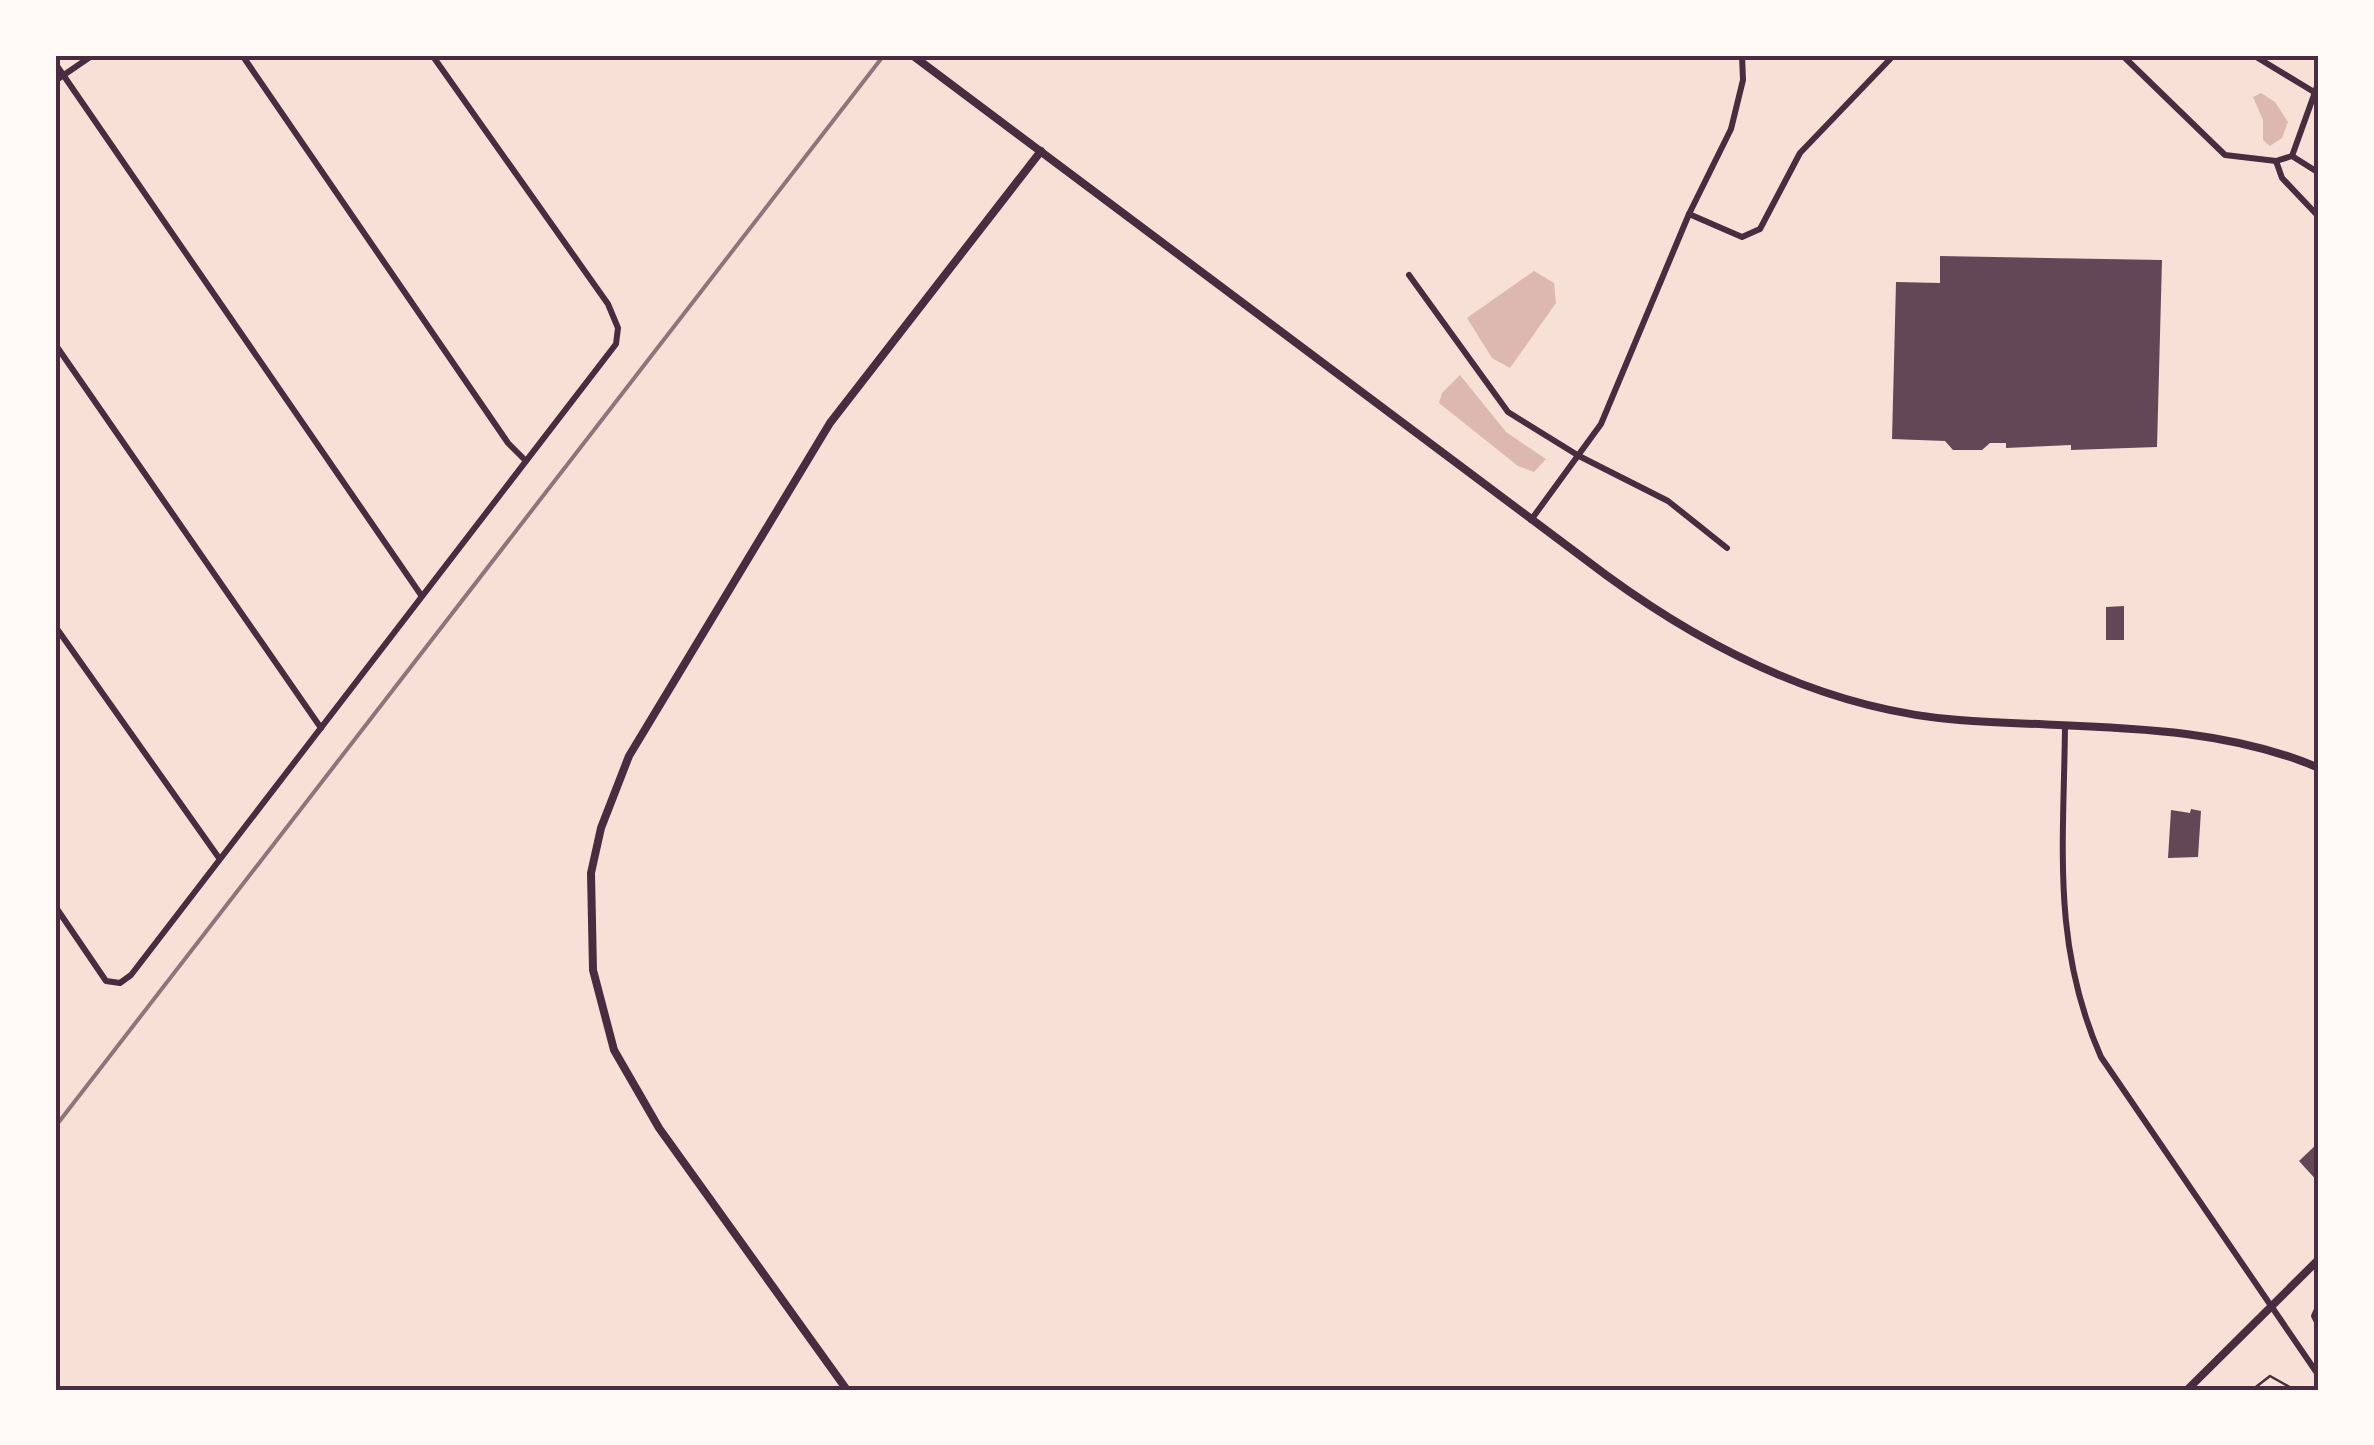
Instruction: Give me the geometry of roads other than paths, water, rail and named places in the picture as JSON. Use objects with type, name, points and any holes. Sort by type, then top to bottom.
[{"type":"main road","points":[[912,55],[1531,520],[1668,620],[1726,652],[1792,682],[1866,704],[1938,718],[2191,736],[2278,754],[2319,768]]},
{"type":"main road","points":[[846,1390],[659,1128],[614,1050],[592,970],[591,873],[601,828],[629,756],[830,423],[1041,151]]},
{"type":"main road","points":[[2187,1390],[2319,1259]]},
{"type":"street","points":[[55,81],[93,55]]},
{"type":"street","points":[[242,55],[508,443],[526,461]]},
{"type":"street","points":[[55,906],[101,975],[114,984],[132,975],[608,357],[618,328],[608,304],[432,55]]},
{"type":"street","points":[[1531,520],[1601,424],[1688,214],[1731,128],[1742,80],[1742,55]]},
{"type":"street","points":[[1688,214],[1742,237],[1760,229],[1800,152],[1894,55]]},
{"type":"street","points":[[2122,55],[2225,155],[2276,161],[2292,156]]},
{"type":"street","points":[[2253,55],[2317,94]]},
{"type":"street","points":[[55,63],[421,596]]},
{"type":"street","points":[[2292,156],[2319,81]]},
{"type":"street","points":[[2292,156],[2319,174]]},
{"type":"street","points":[[2276,161],[2282,178],[2319,217]]},
{"type":"street","points":[[1410,275],[1508,412],[1579,456],[1668,501],[1727,548]]},
{"type":"street","points":[[55,344],[321,728]]},
{"type":"street","points":[[55,626],[219,858]]},
{"type":"street","points":[[2065,725],[2063,922],[2069,967],[2084,1018],[2101,1057],[2319,1376]]},
{"type":"street","points":[[2319,1305],[2314,1316],[2319,1326]]},
{"type":"lane","points":[[2252,1390],[2270,1376],[2295,1390]]},
{"type":"railway","points":[[55,1127],[884,55]]}]
